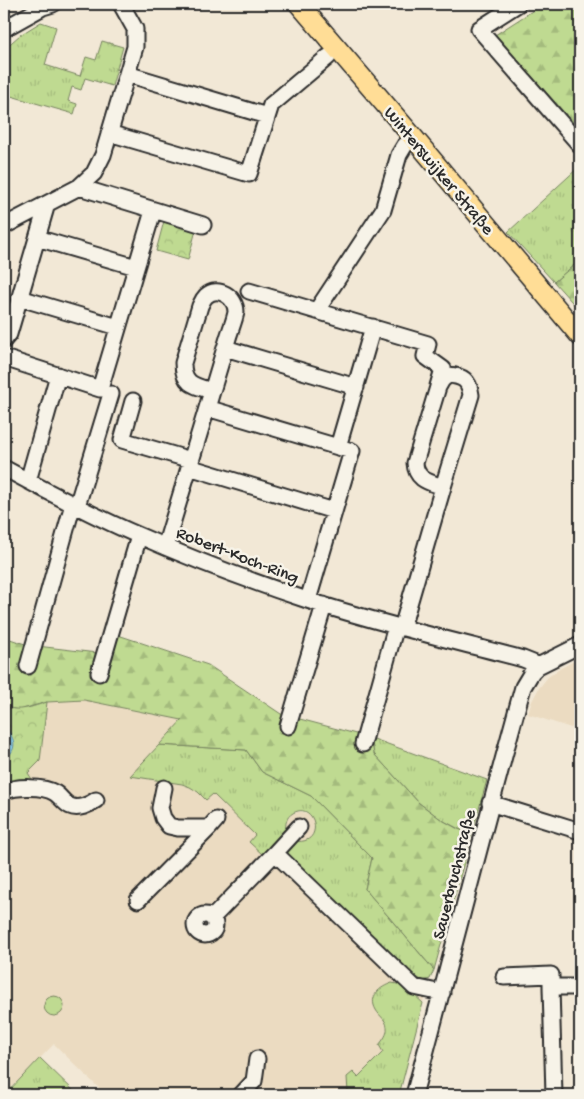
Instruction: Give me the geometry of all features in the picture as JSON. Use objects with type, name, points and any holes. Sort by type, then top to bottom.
[{"type":"main road","name":"Winterswijker Straße","points":[[299,4],[580,336]]},
{"type":"street","points":[[4,29],[53,4]]},
{"type":"street","points":[[4,227],[79,187],[94,173],[103,155],[135,47],[135,29],[122,4]]},
{"type":"street","points":[[518,4],[479,29],[580,145]]},
{"type":"street","points":[[109,133],[249,174],[271,105],[328,57]]},
{"type":"street","points":[[127,74],[268,116]]},
{"type":"street","points":[[317,310],[383,210],[399,155],[405,145]]},
{"type":"street","points":[[79,187],[203,225]]},
{"type":"street","points":[[4,340],[8,334],[20,298],[47,204]]},
{"type":"street","points":[[4,358],[100,389],[153,211]]},
{"type":"street","points":[[37,238],[136,267]]},
{"type":"street","points":[[250,291],[428,344],[425,356],[443,369],[415,462],[419,475],[426,480],[443,486]]},
{"type":"street","points":[[165,547],[236,312],[231,299],[226,294],[219,292],[211,293],[205,297],[200,306],[183,364],[183,373],[188,381],[196,386],[212,391]]},
{"type":"street","points":[[20,298],[118,327]]},
{"type":"street","points":[[338,446],[373,327]]},
{"type":"street","points":[[225,348],[356,387]]},
{"type":"street","points":[[28,481],[58,375]]},
{"type":"street","points":[[363,744],[471,395],[470,386],[466,380],[458,376],[448,376],[442,380],[438,387]]},
{"type":"street","points":[[28,666],[110,394]]},
{"type":"street","points":[[134,401],[122,440],[334,511]]},
{"type":"street","points":[[207,408],[352,450],[308,600]]},
{"type":"street","name":"Robert-Koch-Ring","points":[[4,470],[139,536],[221,570],[356,615],[523,659],[538,666]]},
{"type":"street","points":[[99,673],[139,536]]},
{"type":"street","points":[[288,726],[324,605]]},
{"type":"street","points":[[538,666],[580,646]]},
{"type":"street","name":"Sauerbruchstraße","points":[[414,1095],[490,803],[523,687],[538,666]]},
{"type":"street","points":[[4,792],[23,788],[43,789],[55,793],[70,806],[79,807],[96,800]]},
{"type":"street","points":[[138,900],[212,824],[178,828],[169,826],[163,818],[160,808],[164,788]]},
{"type":"street","points":[[490,803],[580,831]]},
{"type":"street","points":[[212,918],[299,827]]},
{"type":"street","points":[[273,855],[414,987],[442,993]]},
{"type":"street","points":[[504,977],[551,975],[554,1095]]},
{"type":"street","points":[[552,987],[580,987]]},
{"type":"street","points":[[241,1095],[254,1081],[258,1059]]},
{"type":"shaded area","points":[[580,658],[580,722],[571,728],[528,714],[539,688],[548,677]]},
{"type":"shaded area","points":[[84,700],[182,720],[131,776],[182,784],[198,792],[206,800],[213,793],[255,835],[285,826],[286,821],[292,814],[303,812],[309,814],[315,822],[314,832],[305,841],[295,841],[423,981],[430,979],[423,1003],[403,985],[385,1020],[387,1029],[385,1037],[379,1045],[383,1052],[358,1077],[347,1095],[106,1095],[54,1044],[4,1095],[4,790],[40,761],[47,702]]},
{"type":"green space","points":[[543,4],[580,4],[580,130],[495,35]]},
{"type":"green space","points":[[41,22],[56,27],[45,65],[80,76],[86,57],[96,60],[102,41],[123,47],[112,86],[85,78],[81,90],[72,87],[68,101],[77,104],[74,114],[4,94],[4,49],[20,35]]},
{"type":"green space","points":[[580,166],[580,260],[554,282],[508,232]]},
{"type":"green space","points":[[164,221],[196,230],[188,260],[156,251]]},
{"type":"green space","points":[[580,260],[580,311],[554,282]]},
{"type":"green space","points":[[112,633],[208,665],[281,714],[371,738],[374,754],[419,803],[442,820],[472,834],[434,970],[365,889],[372,858],[311,796],[262,772],[246,750],[159,745],[182,720],[84,700],[47,702],[19,710],[7,708],[4,705],[4,637],[28,645],[106,654]]},
{"type":"green space","points":[[47,702],[40,761],[28,773],[37,787],[4,791],[4,705],[9,708],[19,709]]},
{"type":"green space","points":[[371,738],[487,780],[472,834],[442,820],[419,803],[374,754]]},
{"type":"green space","points":[[159,745],[246,750],[262,772],[311,796],[372,858],[365,889],[434,970],[430,979],[423,981],[410,973],[283,854],[295,841],[305,841],[311,837],[314,831],[312,817],[301,811],[293,813],[286,821],[286,831],[263,855],[249,842],[255,835],[213,794],[206,800],[198,792],[182,784],[130,776]]},
{"type":"green space","points":[[392,983],[403,985],[423,1003],[399,1095],[347,1095],[347,1077],[353,1072],[358,1077],[383,1052],[379,1045],[384,1039],[387,1027],[376,1010],[373,1000],[376,993]]},
{"type":"green space","points":[[54,996],[61,999],[64,1006],[61,1013],[54,1016],[47,1013],[44,1006],[47,999]]},
{"type":"green space","points":[[40,1058],[78,1095],[5,1095]]},
{"type":"water","points":[[4,723],[13,739],[14,747],[4,761]]}]
